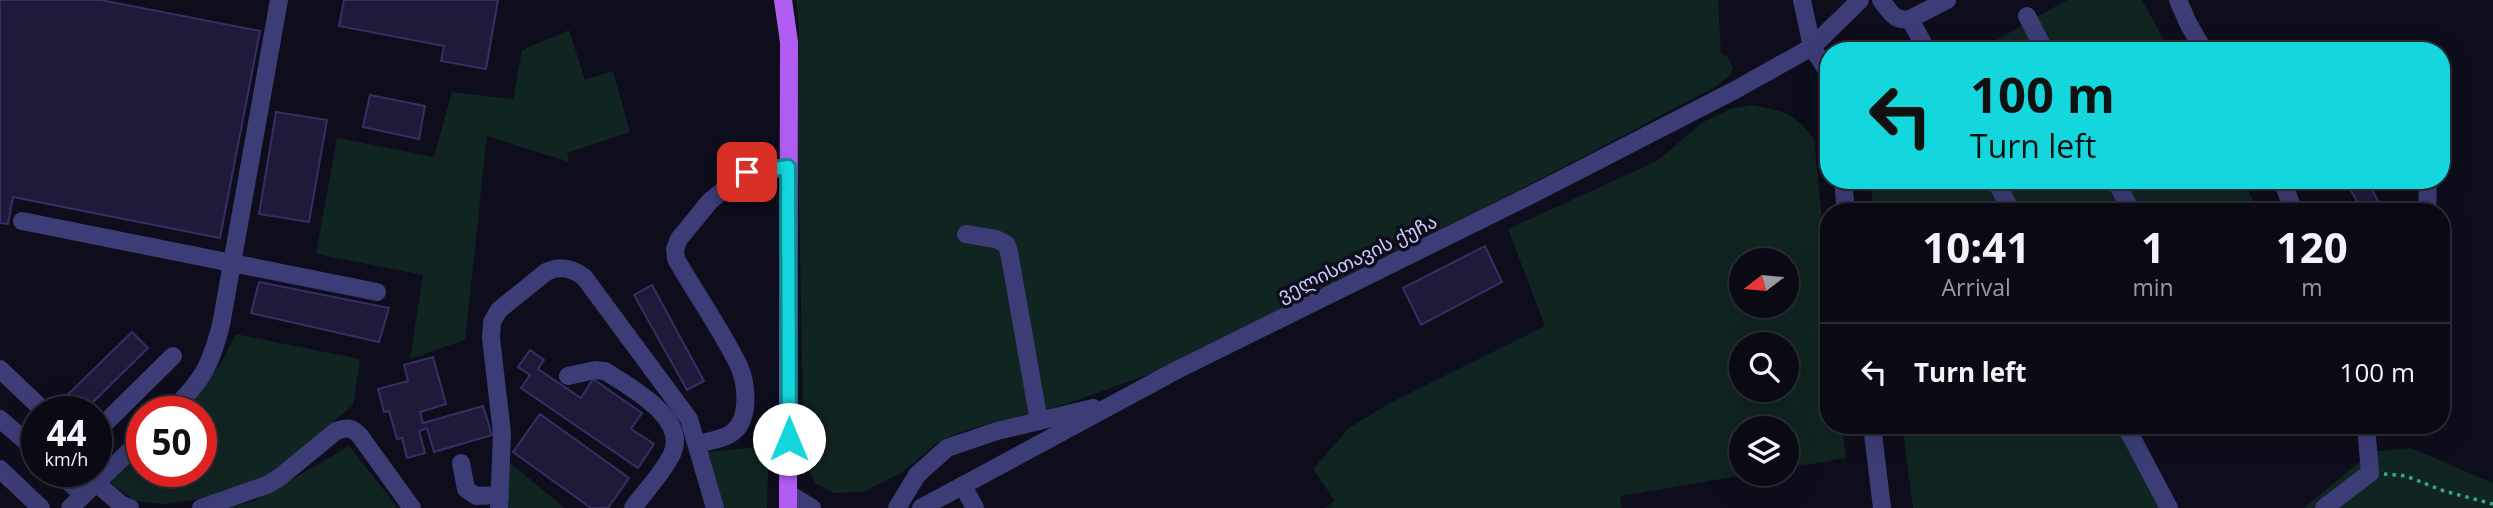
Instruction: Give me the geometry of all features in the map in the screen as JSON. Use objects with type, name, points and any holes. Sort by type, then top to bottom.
[{"type":"main road","points":[[783,0],[789,42],[789,501]]},
{"type":"street","points":[[187,396],[213,358],[221,325],[279,0]]},
{"type":"street","points":[[1802,0],[1812,47],[1820,60]]},
{"type":"street","name":"ველისთავის ქუჩა","points":[[921,508],[1175,371],[1535,193],[1737,89],[1812,47],[1860,0]]},
{"type":"street","points":[[1881,0],[1893,16],[1900,20],[1910,19],[1947,0]]},
{"type":"street","points":[[2178,0],[2199,42]]},
{"type":"street","points":[[2027,16],[2040,42]]},
{"type":"street","points":[[1910,19],[1922,42]]},
{"type":"street","points":[[698,444],[732,433],[740,424],[745,410],[745,392],[740,368],[676,259],[675,249],[679,239],[710,201],[747,172],[788,167]]},
{"type":"street","points":[[22,221],[377,292]]},
{"type":"street","points":[[966,234],[996,239],[1006,244],[1039,421]]},
{"type":"street","points":[[461,463],[466,489],[476,496],[499,502],[502,433],[491,338],[492,322],[499,310],[546,272],[554,268],[566,268],[575,270],[584,277],[689,419],[715,508]]},
{"type":"street","points":[[112,416],[173,356]]},
{"type":"street","points":[[0,369],[28,396]]},
{"type":"street","points":[[568,376],[595,370],[605,371],[662,411],[674,439],[673,453],[633,508]]},
{"type":"street","points":[[638,392],[654,371]]},
{"type":"street","points":[[897,508],[917,475],[947,448],[997,431],[1116,402]]},
{"type":"street","points":[[0,419],[21,437]]},
{"type":"street","points":[[201,508],[267,485],[337,431],[346,428],[354,430],[360,436],[412,508]]},
{"type":"street","points":[[1873,434],[1882,508]]},
{"type":"street","points":[[2130,434],[2169,508]]},
{"type":"street","points":[[2324,508],[2370,473],[2367,434]]},
{"type":"street","points":[[69,508],[126,454]]},
{"type":"street","points":[[0,469],[41,508]]},
{"type":"street","points":[[963,486],[975,508]]},
{"type":"street","points":[[86,487],[130,508]]},
{"type":"street","points":[[789,501],[812,508]]},
{"type":"path","points":[[2370,473],[2406,476],[2444,491],[2493,504]]},
{"type":"green space","points":[[796,0],[1718,0],[1721,53],[1728,57],[1733,69],[1717,86],[1423,241],[1161,370],[1063,405],[966,430],[938,442],[903,472],[863,492],[834,493],[815,483],[804,462],[797,97],[799,28]]},
{"type":"green space","points":[[2067,0],[2142,0],[2165,42],[1993,42]]},
{"type":"green space","points":[[569,30],[585,80],[613,71],[630,132],[567,153],[569,162],[487,136],[465,340],[410,359],[423,275],[316,254],[337,138],[434,157],[452,92],[513,99],[522,50]]},
{"type":"green space","points":[[1751,105],[1787,114],[1801,124],[1814,139],[1820,203],[1820,434],[1843,434],[1846,458],[1799,466],[1799,416],[1729,416],[1729,478],[1620,496],[1622,508],[1325,508],[1335,501],[1313,469],[1349,428],[1388,404],[1545,326],[1508,229],[1657,161],[1703,122],[1730,109]]},
{"type":"green space","points":[[1871,189],[2247,189],[2255,203],[1873,203]]},
{"type":"green space","points":[[236,334],[360,359],[353,405],[272,474],[218,496],[164,504],[135,501],[112,485],[112,476],[126,464],[126,487],[217,487],[217,396],[194,396],[221,364]]},
{"type":"green space","points":[[1903,434],[2136,434],[2174,508],[1913,508]]},
{"type":"green space","points":[[349,446],[398,508],[227,508],[255,501]]},
{"type":"green space","points":[[769,446],[767,508],[722,508],[708,452]]},
{"type":"green space","points":[[2411,448],[2493,483],[2493,508],[2304,508],[2371,452]]},
{"type":"green space","points":[[509,462],[565,508],[507,508]]},
{"type":"building","points":[[0,0],[101,0],[260,31],[220,238],[13,197],[8,224],[0,223]]},
{"type":"building","points":[[344,0],[498,0],[486,69],[441,61],[444,46],[339,26]]},
{"type":"building","points":[[370,95],[425,106],[419,139],[363,127]]},
{"type":"building","points":[[276,112],[327,120],[309,222],[259,214]]},
{"type":"building","points":[[2350,189],[2372,189],[2379,203],[2358,203]]},
{"type":"building","points":[[1485,246],[1502,282],[1421,325],[1403,288]]},
{"type":"building","points":[[259,282],[389,308],[379,342],[251,313]]},
{"type":"building","points":[[652,285],[704,381],[687,390],[634,295]]},
{"type":"building","points":[[132,332],[148,348],[99,396],[66,396]]},
{"type":"building","points":[[530,350],[544,360],[538,369],[581,398],[593,379],[642,413],[631,429],[654,444],[638,468],[521,388],[530,375],[518,367]]},
{"type":"building","points":[[433,357],[446,404],[420,412],[423,423],[483,406],[492,435],[434,452],[427,428],[419,431],[425,453],[407,458],[402,438],[397,439],[389,411],[384,412],[378,389],[408,381],[404,365]]},
{"type":"building","points":[[540,414],[629,478],[608,508],[591,508],[513,452]]},
{"type":"route","points":[[747,172],[788,167],[789,439]]}]
